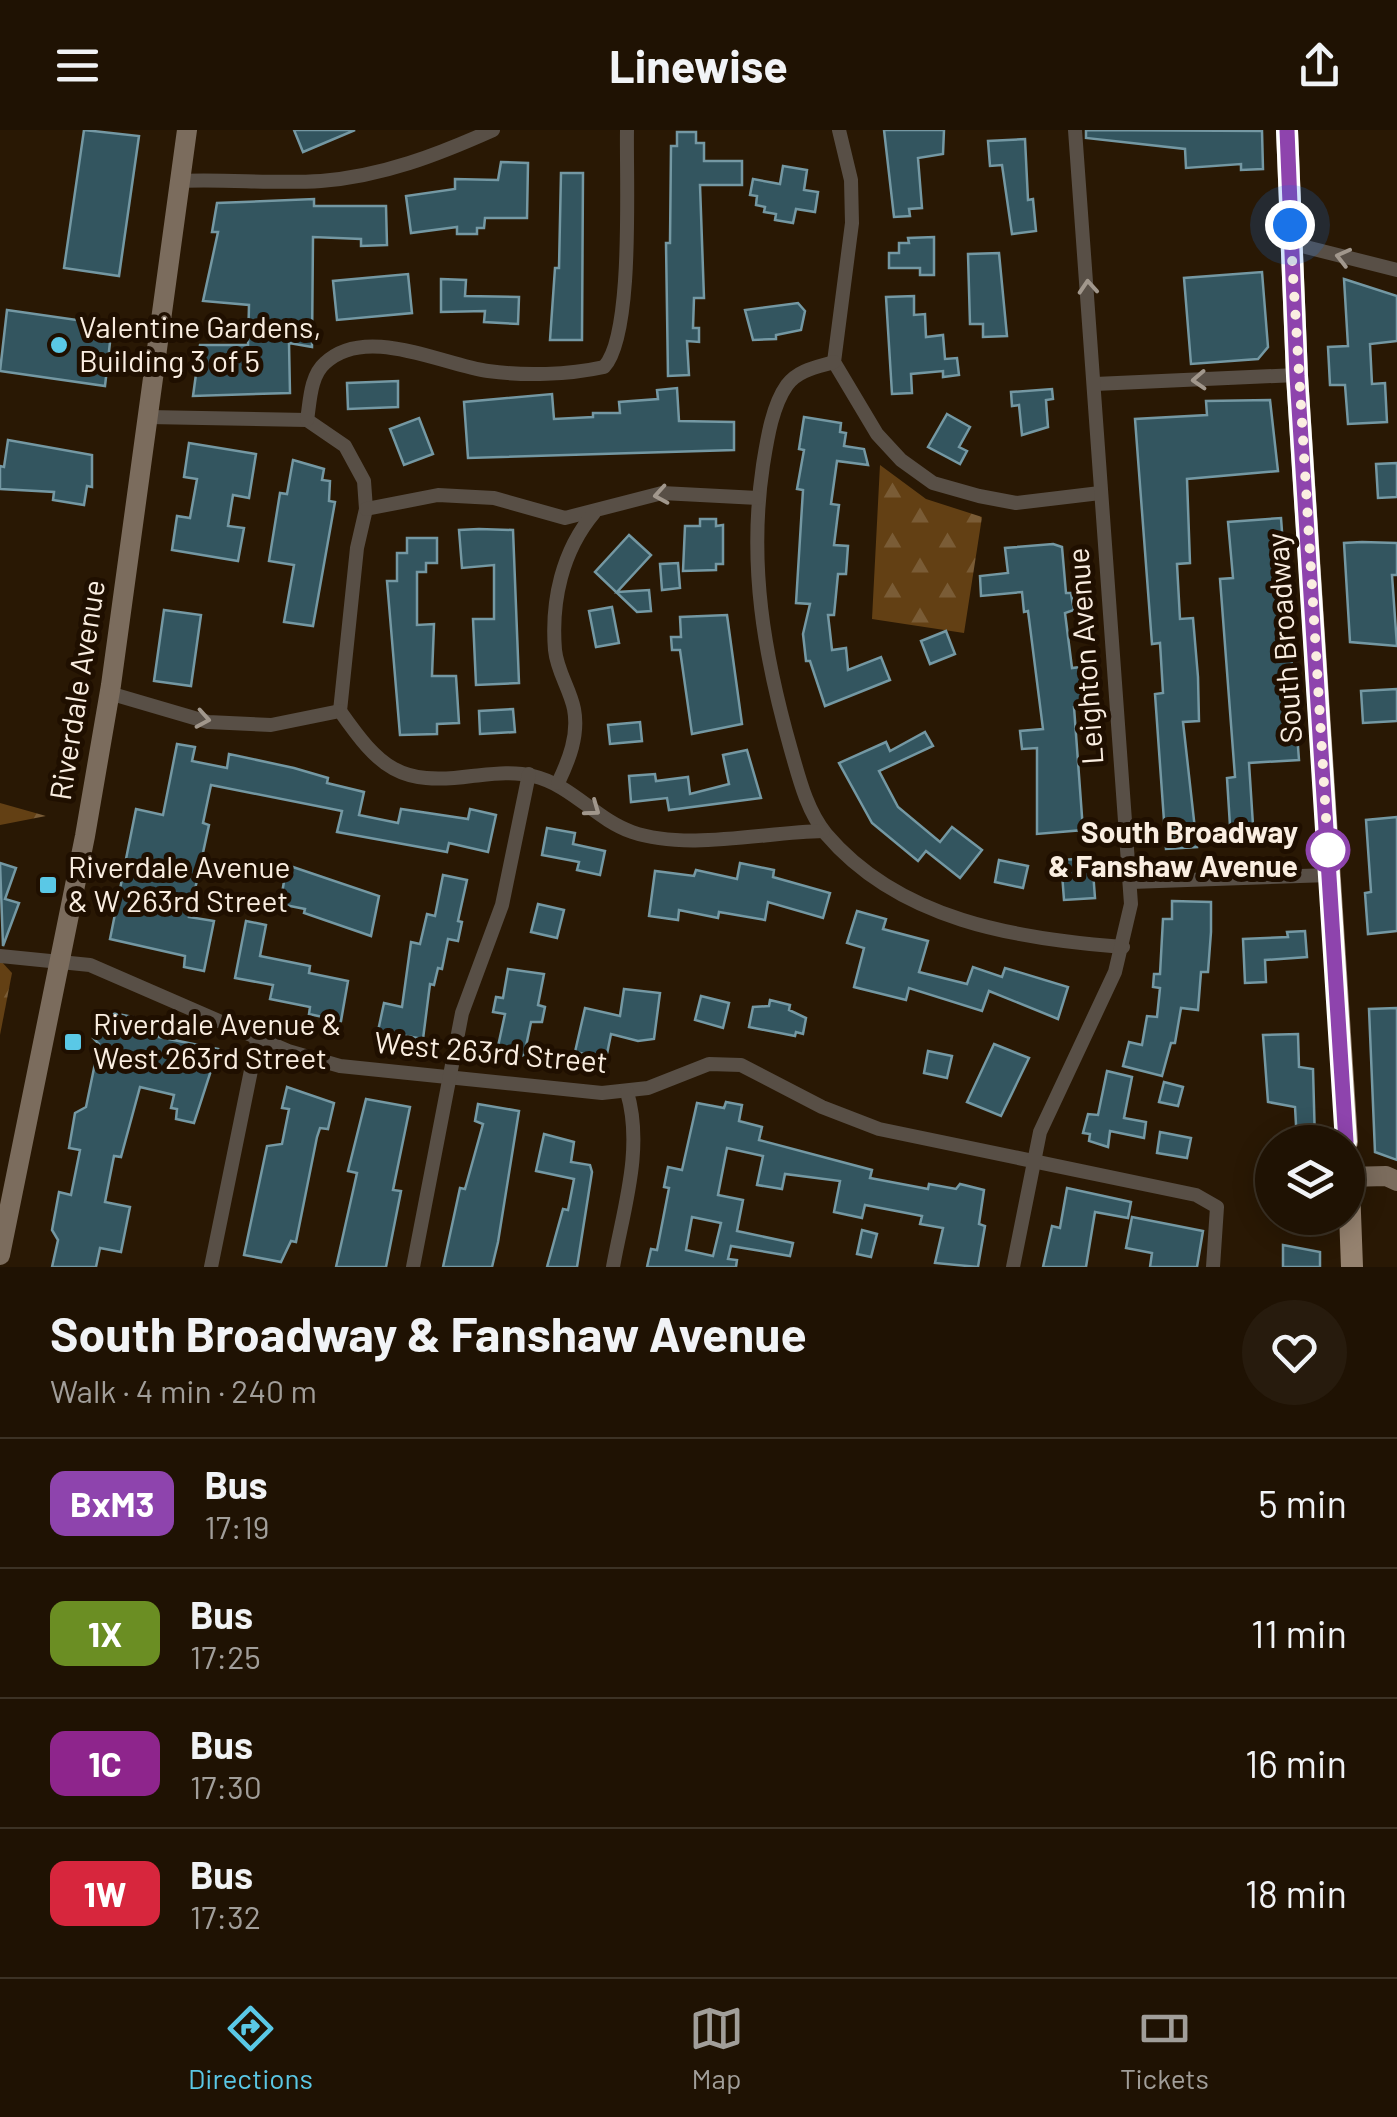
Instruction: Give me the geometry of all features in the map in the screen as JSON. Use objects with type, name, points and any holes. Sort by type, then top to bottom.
[{"type":"main road","name":"Riverdale Avenue","points":[[0,1255],[60,962],[109,693],[187,130]]},
{"type":"main road","name":"South Broadway","points":[[1287,130],[1297,376],[1345,1125]]},
{"type":"main road","points":[[1365,1176],[1386,1176],[1397,1181]]},
{"type":"main road","points":[[1351,1235],[1352,1267]]},
{"type":"street","points":[[180,182],[321,181],[377,172],[432,158],[493,130]]},
{"type":"street","points":[[307,420],[316,373],[327,360],[349,352],[400,348],[486,371],[518,374],[604,367],[616,354],[622,313],[628,130]]},
{"type":"street","points":[[839,130],[851,180],[852,223],[834,362],[876,434],[901,460],[933,482],[1016,503],[1100,493]]},
{"type":"street","name":"Leighton Avenue","points":[[1013,1267],[1034,1159],[1050,1109],[1102,1006],[1124,947],[1131,882],[1075,130]]},
{"type":"street","points":[[1290,243],[1397,270]]},
{"type":"street","points":[[834,362],[798,374],[786,386],[766,446],[754,544],[771,681],[806,796],[823,831],[866,874],[926,907],[1046,939],[1124,947]]},
{"type":"street","points":[[1096,384],[1297,376]]},
{"type":"street","points":[[148,417],[307,420],[328,431],[357,463],[366,509],[357,548],[340,711],[368,751],[396,770],[446,780],[529,774],[558,783],[614,824],[636,834],[692,840],[823,831]]},
{"type":"street","points":[[366,509],[438,495],[494,498],[565,518],[662,493],[758,498]]},
{"type":"street","points":[[558,783],[575,735],[574,709],[555,653],[560,583],[576,535],[594,513]]},
{"type":"street","points":[[109,693],[208,722],[271,725],[340,711]]},
{"type":"street","points":[[413,1267],[472,980],[502,905],[529,774]]},
{"type":"street","points":[[1131,882],[1330,874]]},
{"type":"street","name":"West 263rd Street","points":[[0,956],[90,965],[340,1066],[580,1093],[627,1092],[692,1068],[741,1065],[822,1107],[879,1129],[1181,1192],[1217,1207],[1214,1267]]},
{"type":"street","points":[[211,1267],[258,1036]]},
{"type":"street","points":[[613,1267],[634,1146],[634,1119],[627,1092]]},
{"type":"green space","points":[[880,465],[926,499],[982,517],[964,633],[872,619]]},
{"type":"green space","points":[[0,803],[46,816],[0,825]]},
{"type":"green space","points":[[0,960],[12,973],[0,1035]]},
{"type":"building","points":[[84,130],[139,136],[119,276],[64,268]]},
{"type":"building","points":[[294,130],[355,130],[303,152]]},
{"type":"building","points":[[884,130],[944,130],[943,154],[918,158],[922,208],[909,209],[910,216],[894,217]]},
{"type":"building","points":[[1086,130],[1262,131],[1263,169],[1241,170],[1241,164],[1186,168],[1185,149],[1086,138]]},
{"type":"building","points":[[677,132],[696,132],[696,143],[704,143],[704,161],[742,161],[742,185],[700,185],[704,298],[694,298],[693,328],[699,328],[699,342],[687,341],[689,375],[668,376],[666,243],[670,243],[671,146],[677,146]]},
{"type":"building","points":[[1025,139],[1028,200],[1033,199],[1036,231],[1012,234],[1002,165],[990,166],[988,141]]},
{"type":"building","points":[[501,162],[528,163],[527,218],[485,218],[484,228],[477,228],[477,234],[457,234],[457,227],[411,233],[406,196],[455,189],[455,179],[498,180]]},
{"type":"building","points":[[783,166],[807,170],[804,190],[818,192],[815,212],[796,209],[793,223],[775,220],[776,214],[764,212],[765,207],[756,205],[757,196],[750,195],[753,179],[780,184]]},
{"type":"building","points":[[561,173],[583,173],[582,340],[550,340],[555,268],[559,268]]},
{"type":"building","points":[[314,199],[314,206],[386,206],[387,245],[361,246],[361,239],[313,237],[312,347],[289,343],[290,393],[193,396],[200,345],[248,345],[249,305],[203,301],[218,232],[212,232],[217,203]]},
{"type":"building","points":[[934,237],[934,275],[920,275],[920,268],[889,268],[889,253],[899,253],[899,243],[909,243],[908,238]]},
{"type":"building","points":[[999,253],[1007,336],[983,337],[983,324],[970,324],[968,254]]},
{"type":"building","points":[[1262,272],[1268,347],[1258,359],[1191,364],[1184,278]]},
{"type":"building","points":[[408,274],[412,313],[337,320],[333,281]]},
{"type":"building","points":[[441,279],[466,280],[465,296],[519,297],[518,324],[484,322],[485,311],[441,312]]},
{"type":"building","points":[[1344,279],[1397,296],[1397,341],[1370,344],[1372,384],[1385,383],[1387,422],[1348,424],[1345,385],[1330,385],[1328,347],[1348,346]]},
{"type":"building","points":[[914,296],[914,315],[925,314],[926,337],[943,335],[945,359],[957,358],[959,375],[943,377],[943,371],[911,374],[912,393],[892,394],[886,297]]},
{"type":"building","points":[[798,303],[805,311],[801,330],[776,335],[776,339],[753,340],[745,310]]},
{"type":"building","name":"Valentine Gardens, Building 3 of 5","points":[[7,310],[112,325],[105,386],[0,371]]},
{"type":"building","points":[[398,381],[398,407],[348,409],[347,383]]},
{"type":"building","points":[[677,388],[679,421],[734,422],[734,450],[468,458],[464,402],[552,394],[554,419],[593,417],[593,413],[620,413],[619,402],[658,399],[657,390]]},
{"type":"building","points":[[1052,389],[1053,399],[1046,400],[1048,427],[1022,435],[1019,405],[1012,406],[1011,392]]},
{"type":"building","points":[[1270,400],[1278,471],[1187,479],[1190,563],[1177,564],[1180,619],[1193,618],[1198,677],[1199,721],[1183,722],[1197,847],[1166,849],[1155,694],[1163,693],[1160,643],[1152,644],[1135,419],[1207,415],[1206,401]]},
{"type":"building","points":[[947,414],[970,427],[959,447],[967,451],[960,464],[928,447]]},
{"type":"building","points":[[804,417],[841,423],[840,432],[846,433],[844,446],[864,449],[868,465],[837,461],[831,504],[839,505],[834,545],[848,546],[846,574],[838,574],[834,615],[828,615],[832,650],[846,648],[848,670],[881,657],[890,680],[825,706],[810,661],[806,661],[803,634],[810,604],[796,603],[803,490],[797,489],[804,450],[799,449]]},
{"type":"building","points":[[419,418],[433,454],[404,465],[390,429]]},
{"type":"building","points":[[8,440],[92,455],[92,487],[87,486],[84,505],[53,500],[54,492],[0,489],[0,466],[4,467]]},
{"type":"building","points":[[189,443],[256,454],[249,498],[233,495],[228,526],[244,528],[238,561],[172,550],[177,516],[190,518],[197,479],[184,477]]},
{"type":"building","points":[[293,460],[324,469],[322,480],[330,481],[329,501],[335,502],[313,626],[284,622],[294,565],[269,561],[280,493],[287,494]]},
{"type":"building","points":[[1397,463],[1397,497],[1378,498],[1376,464]]},
{"type":"building","points":[[1281,518],[1299,760],[1249,763],[1253,825],[1230,826],[1227,778],[1235,777],[1220,579],[1233,578],[1228,522]]},
{"type":"building","points":[[700,519],[716,519],[716,526],[723,525],[723,564],[716,564],[716,570],[683,571],[685,526],[700,526]]},
{"type":"building","points":[[459,530],[513,530],[519,683],[476,685],[473,619],[494,619],[494,565],[462,568]]},
{"type":"building","points":[[629,535],[651,555],[617,592],[649,590],[651,611],[637,612],[595,572]]},
{"type":"building","points":[[407,538],[437,538],[437,563],[426,563],[426,572],[417,572],[417,625],[434,624],[432,676],[456,676],[459,723],[437,724],[437,734],[400,735],[387,581],[397,581],[397,553],[407,553]]},
{"type":"building","points":[[1344,543],[1397,543],[1397,575],[1392,575],[1397,646],[1350,642]]},
{"type":"building","points":[[1053,544],[1062,547],[1066,593],[1071,593],[1074,610],[1065,613],[1072,668],[1081,667],[1084,706],[1074,707],[1083,830],[1037,834],[1037,748],[1022,749],[1020,731],[1043,729],[1028,611],[1024,612],[1022,592],[981,596],[980,576],[1008,573],[1005,548]]},
{"type":"building","points":[[678,563],[680,588],[662,590],[660,564]]},
{"type":"building","points":[[612,607],[619,643],[596,647],[589,611]]},
{"type":"building","points":[[164,610],[201,615],[191,686],[154,681]]},
{"type":"building","points":[[727,615],[742,724],[692,734],[680,650],[672,650],[671,637],[681,637],[680,617]]},
{"type":"building","points":[[946,631],[955,654],[930,664],[921,641]]},
{"type":"building","points":[[1397,689],[1397,721],[1363,723],[1361,691]]},
{"type":"building","points":[[513,709],[515,732],[480,734],[479,711]]},
{"type":"building","points":[[640,722],[642,741],[610,744],[608,725]]},
{"type":"building","points":[[925,732],[933,746],[879,771],[898,807],[940,842],[952,827],[982,850],[960,878],[926,851],[918,861],[872,823],[839,763],[886,742],[890,751]]},
{"type":"building","points":[[177,744],[195,747],[192,761],[227,768],[229,754],[294,768],[328,778],[327,783],[364,792],[359,815],[398,823],[401,809],[468,819],[470,809],[496,815],[488,852],[449,843],[447,852],[337,832],[342,811],[211,785],[203,823],[209,825],[189,917],[214,921],[204,971],[184,967],[185,956],[110,939],[136,809],[163,815]]},
{"type":"building","points":[[747,750],[761,798],[669,810],[667,798],[631,802],[629,776],[655,774],[656,781],[688,777],[690,794],[729,784],[723,755]]},
{"type":"building","points":[[1397,817],[1397,931],[1368,934],[1365,893],[1371,892],[1366,820]]},
{"type":"building","points":[[547,828],[575,833],[573,844],[605,851],[600,875],[577,870],[579,862],[542,855]]},
{"type":"building","points":[[1092,858],[1095,898],[1064,900],[1061,860]]},
{"type":"building","points":[[999,860],[1028,866],[1023,888],[995,882]]},
{"type":"building","points":[[0,863],[16,868],[5,899],[19,903],[3,946]]},
{"type":"building","points":[[740,863],[774,870],[773,877],[830,893],[823,918],[768,902],[765,920],[719,912],[718,918],[679,910],[678,920],[649,916],[655,871],[694,876],[696,870],[737,879]]},
{"type":"building","points":[[287,865],[379,896],[371,936],[304,913],[305,909],[280,904]]},
{"type":"building","points":[[443,875],[467,880],[458,921],[462,922],[458,941],[448,939],[442,969],[438,968],[434,985],[430,984],[423,1039],[378,1031],[384,1003],[402,1007],[411,942],[420,944],[427,914],[435,916]]},
{"type":"building","points":[[1172,901],[1211,902],[1211,932],[1208,972],[1201,972],[1198,1010],[1181,1008],[1175,1043],[1171,1043],[1162,1076],[1123,1066],[1129,1042],[1142,1045],[1147,1016],[1157,1017],[1160,988],[1153,987],[1154,974],[1160,974],[1163,919],[1172,919]]},
{"type":"building","points":[[538,904],[564,910],[557,938],[531,932]]},
{"type":"building","points":[[857,911],[886,919],[883,929],[928,941],[919,972],[967,984],[973,967],[1002,977],[1005,968],[1068,987],[1058,1019],[989,991],[982,1011],[909,988],[906,1000],[854,987],[864,948],[847,943]]},
{"type":"building","points":[[246,921],[266,925],[260,956],[310,966],[309,973],[348,981],[341,1021],[309,1014],[310,1007],[270,999],[273,985],[235,978]]},
{"type":"building","points":[[1305,931],[1307,957],[1265,960],[1266,982],[1245,983],[1243,939],[1288,937],[1287,932]]},
{"type":"building","points":[[508,969],[544,974],[538,1005],[545,1007],[542,1022],[531,1022],[524,1056],[497,1051],[505,1014],[493,1012],[496,997],[503,998]]},
{"type":"building","points":[[624,989],[660,993],[654,1039],[638,1041],[611,1034],[607,1054],[600,1052],[599,1057],[575,1052],[585,1008],[620,1016]]},
{"type":"building","points":[[701,996],[729,1003],[723,1028],[695,1020]]},
{"type":"building","points":[[770,1000],[790,1005],[789,1010],[806,1018],[803,1034],[796,1032],[795,1036],[749,1027],[753,1007],[769,1006]]},
{"type":"building","points":[[1397,1008],[1397,1160],[1375,1152],[1369,1009]]},
{"type":"building","points":[[102,1011],[133,1017],[143,1022],[142,1026],[161,1030],[159,1037],[218,1049],[194,1123],[176,1119],[177,1109],[171,1108],[174,1095],[140,1087],[121,1157],[114,1156],[105,1202],[130,1207],[121,1252],[100,1248],[96,1267],[52,1267],[58,1240],[52,1230],[59,1192],[71,1195],[80,1150],[69,1148],[75,1113],[86,1107],[99,1044],[93,1038]]},
{"type":"building","points":[[1298,1034],[1299,1067],[1313,1069],[1315,1125],[1296,1125],[1295,1107],[1268,1102],[1263,1035]]},
{"type":"building","points":[[994,1044],[1029,1058],[1001,1116],[967,1102]]},
{"type":"building","points":[[928,1051],[952,1056],[947,1078],[924,1073]]},
{"type":"building","points":[[1107,1071],[1132,1077],[1124,1118],[1146,1122],[1144,1138],[1110,1131],[1108,1147],[1089,1141],[1090,1134],[1083,1133],[1088,1114],[1098,1115]]},
{"type":"building","points":[[1164,1082],[1183,1087],[1178,1106],[1159,1102]]},
{"type":"building","points":[[287,1087],[334,1103],[328,1129],[320,1128],[317,1137],[296,1242],[291,1241],[281,1262],[244,1255],[267,1146],[282,1144],[289,1109],[282,1108]]},
{"type":"building","points":[[366,1099],[410,1107],[393,1190],[401,1191],[386,1267],[336,1267],[357,1173],[348,1171]]},
{"type":"building","points":[[726,1102],[742,1105],[739,1121],[762,1127],[759,1140],[872,1170],[870,1178],[928,1189],[929,1184],[956,1189],[960,1184],[984,1190],[979,1224],[985,1226],[978,1267],[935,1263],[943,1228],[920,1224],[922,1216],[865,1205],[862,1218],[834,1212],[840,1181],[785,1174],[782,1189],[757,1185],[763,1156],[727,1148],[718,1195],[743,1200],[737,1231],[793,1243],[790,1256],[731,1246],[728,1259],[737,1260],[736,1267],[647,1267],[651,1249],[657,1250],[669,1188],[664,1187],[668,1167],[682,1170],[697,1103],[724,1108]],"holes":[[[692,1217],[721,1223],[713,1256],[686,1250]]]},
{"type":"building","points":[[478,1104],[519,1111],[498,1242],[492,1267],[443,1267],[460,1188],[465,1189],[483,1124],[475,1121]]},
{"type":"building","points":[[1160,1132],[1191,1138],[1187,1158],[1157,1153]]},
{"type":"building","points":[[544,1134],[574,1142],[571,1162],[590,1165],[592,1172],[577,1267],[547,1267],[563,1209],[568,1210],[574,1179],[536,1171]]},
{"type":"building","points":[[1067,1188],[1131,1202],[1128,1218],[1095,1212],[1086,1267],[1043,1267],[1052,1226],[1060,1228]]},
{"type":"building","points":[[1132,1217],[1203,1231],[1197,1267],[1150,1267],[1152,1253],[1126,1248]]},
{"type":"building","points":[[862,1230],[877,1234],[871,1257],[857,1254]]},
{"type":"building","points":[[1283,1245],[1320,1252],[1320,1267],[1283,1267]]},
{"type":"bus line","name":"BxM3","points":[[1287,130],[1297,376],[1345,1125]]},
{"type":"place","name":"Valentine Gardens, Building 3 of 5","points":[[59,345]]},
{"type":"place","name":"South Broadway & Fanshaw Avenue","points":[[1328,850]]},
{"type":"place","name":"Riverdale Avenue & W 263rd Street","points":[[48,885]]},
{"type":"place","name":"Riverdale Avenue & West 263rd Street","points":[[73,1042]]},
{"type":"route","points":[[1290,225],[1328,850]]}]
